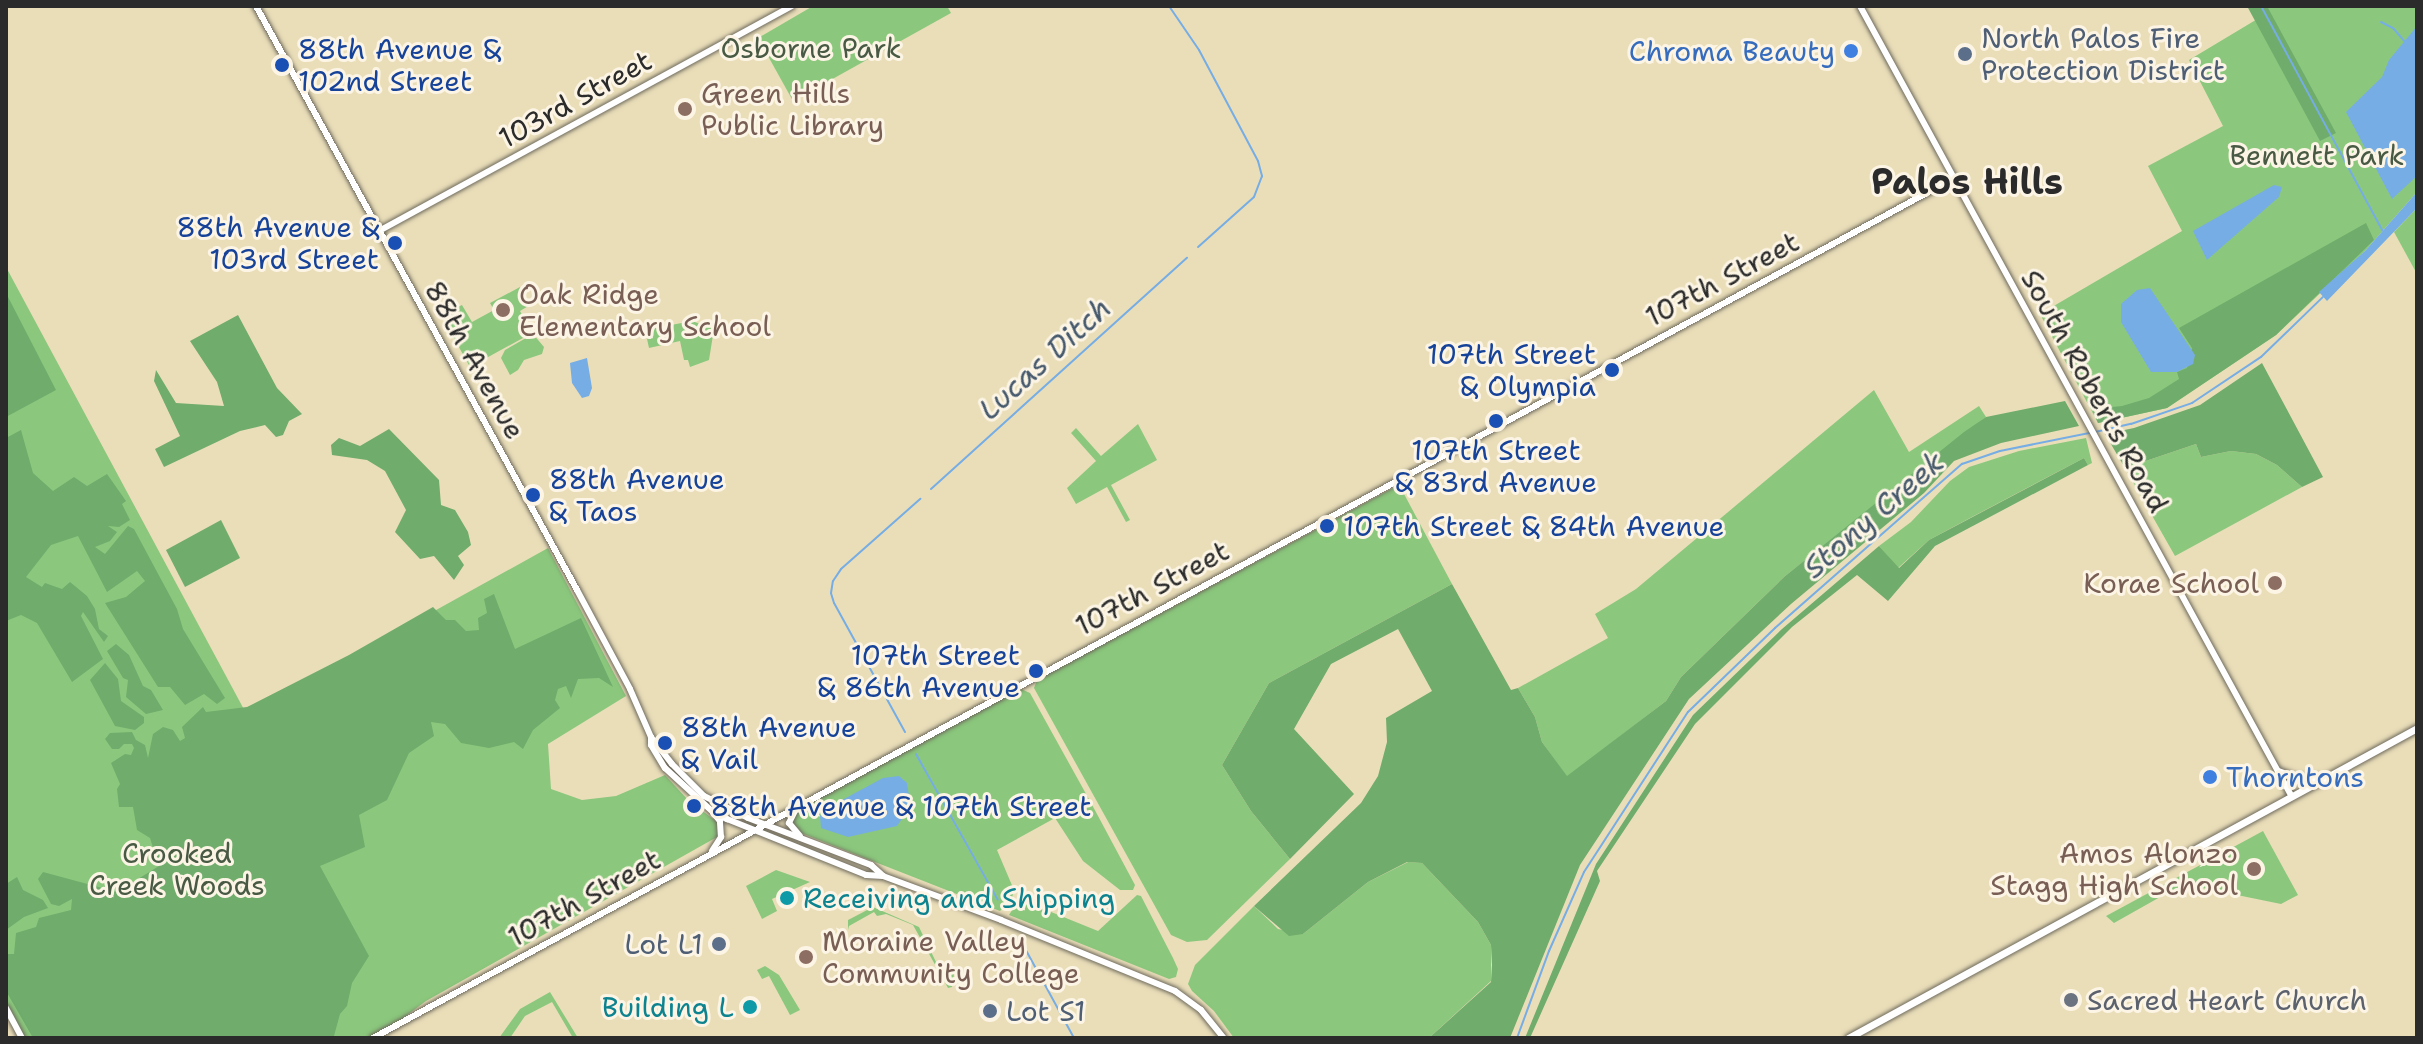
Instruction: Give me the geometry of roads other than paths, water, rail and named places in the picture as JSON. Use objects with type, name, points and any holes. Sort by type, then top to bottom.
[{"type":"main road","points":[[1848,1038],[2417,728]]},
{"type":"main road","points":[[2278,771],[2296,778],[2327,777]]},
{"type":"street","name":"88th Avenue","points":[[256,6],[577,590],[651,737],[672,764],[704,796],[762,824],[871,865],[883,876]]},
{"type":"street","name":"103rd Street","points":[[379,231],[792,6]]},
{"type":"street","name":"South Roberts Road","points":[[1860,6],[2292,797]]},
{"type":"street","name":"107th Street","points":[[373,1038],[1954,178]]},
{"type":"street","name":"88th Avenue","points":[[651,737],[651,745],[665,768],[713,812],[866,875],[883,876]]},
{"type":"street","points":[[802,802],[791,813],[789,823],[805,841]]},
{"type":"street","points":[[710,854],[722,829],[713,812]]},
{"type":"street","points":[[883,876],[1175,991],[1201,1010],[1224,1038]]},
{"type":"street","points":[[6,1008],[22,1038]]},
{"type":"water","points":[[2417,26],[2417,176],[2392,199],[2346,112],[2382,77],[2389,60]]},
{"type":"water","points":[[2274,185],[2282,187],[2279,197],[2207,260],[2193,231]]},
{"type":"water","points":[[2417,192],[2417,208],[2327,301],[2319,292],[2365,251]]},
{"type":"water","points":[[2150,288],[2195,355],[2193,364],[2177,372],[2151,372],[2121,322],[2121,304],[2137,290]]},
{"type":"water","points":[[587,358],[592,388],[589,396],[582,398],[572,383],[570,363]]},
{"type":"water","points":[[899,776],[907,783],[909,796],[904,816],[897,826],[848,837],[821,828],[820,816],[831,806],[883,778]]},
{"type":"waterway","name":"Lucas Ditch","points":[[1169,6],[1199,50],[1258,161],[1262,176],[1254,197],[1198,247]]},
{"type":"waterway","points":[[2261,6],[2382,230]]},
{"type":"waterway","points":[[2381,22],[2393,28],[2405,42]]},
{"type":"waterway","name":"Lucas Ditch","points":[[931,489],[1187,258]]},
{"type":"waterway","name":"Stony Creek","points":[[2095,432],[2131,424],[2192,403],[2261,357],[2323,297]]},
{"type":"waterway","name":"Stony Creek","points":[[1517,1038],[1549,951],[1584,872],[1688,712],[1775,628],[1962,464],[2000,451],[2089,433]]},
{"type":"waterway","name":"Lucas Ditch","points":[[905,732],[831,593],[833,581],[841,569],[920,499]]},
{"type":"waterway","name":"Lucas Ditch","points":[[916,754],[998,900]]},
{"type":"waterway","name":"Lucas Ditch","points":[[1022,943],[1074,1038]]},
{"type":"place","name":"Chroma Beauty","points":[[1851,51]]},
{"type":"place","name":"North Palos Fire Protection District","points":[[1965,54]]},
{"type":"place","name":"88th Avenue & 102nd Street","points":[[282,65]]},
{"type":"place","name":"Green Hills Public Library","points":[[685,109]]},
{"type":"place","name":"88th Avenue & 103rd Street","points":[[395,243]]},
{"type":"place","name":"Oak Ridge Elementary School","points":[[503,310]]},
{"type":"place","name":"107th Street & Olympia","points":[[1612,370]]},
{"type":"place","name":"107th Street & 83rd Avenue","points":[[1496,421]]},
{"type":"place","name":"88th Avenue & Taos","points":[[533,495]]},
{"type":"place","name":"107th Street & 84th Avenue","points":[[1327,526]]},
{"type":"place","name":"Korae School","points":[[2275,583]]},
{"type":"place","name":"107th Street & 86th Avenue","points":[[1036,671]]},
{"type":"place","name":"88th Avenue & Vail","points":[[665,743]]},
{"type":"place","name":"Thorntons","points":[[2210,777]]},
{"type":"place","name":"88th Avenue & 107th Street","points":[[694,806]]},
{"type":"place","name":"Amos Alonzo Stagg High School","points":[[2254,869]]},
{"type":"place","name":"Receiving and Shipping","points":[[787,898]]},
{"type":"place","name":"Lot L1","points":[[719,944]]},
{"type":"place","name":"Moraine Valley Community College","points":[[806,957]]},
{"type":"place","name":"Sacred Heart Church","points":[[2071,1000]]},
{"type":"place","name":"Building L","points":[[750,1007]]},
{"type":"place","name":"Lot S1","points":[[990,1011]]},
{"type":"district","name":"Palos Hills","points":[[1967,182]]},
{"type":"park label","name":"Osborne Park","points":[[811,48]]},
{"type":"park label","name":"Bennett Park","points":[[2317,155]]},
{"type":"park label","name":"Crooked Creek Woods","points":[[177,869]]}]
